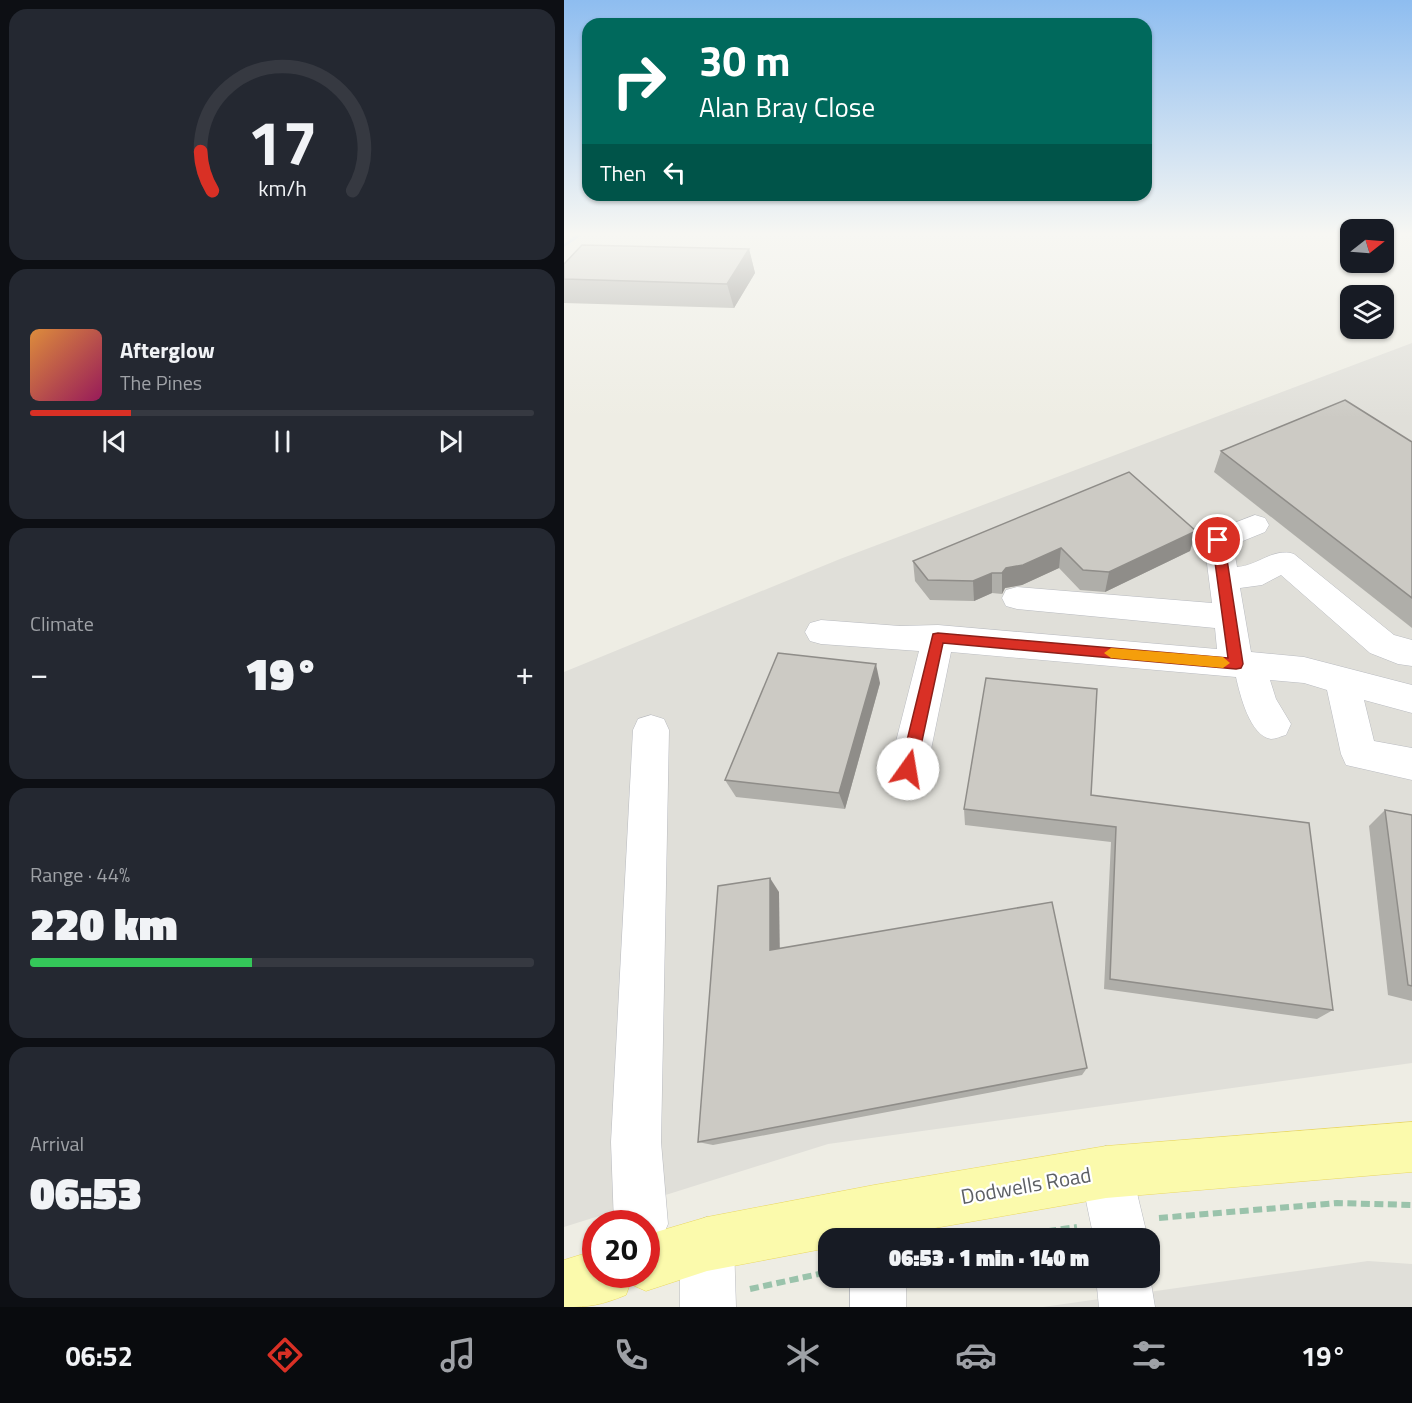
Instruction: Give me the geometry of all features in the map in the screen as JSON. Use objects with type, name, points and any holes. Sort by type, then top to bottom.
[{"type":"main road","name":"Dodwells Road","points":[[660,1259],[708,1244],[875,1226],[1106,1172],[1412,1147]]},
{"type":"main road","points":[[564,1288],[582,1282]]},
{"type":"street","points":[[1256,525],[1218,540],[1230,617],[1243,664],[1260,704],[1273,724]]},
{"type":"street","points":[[1224,578],[1251,577],[1284,561],[1382,644],[1398,651],[1412,653]]},
{"type":"street","points":[[1017,598],[1230,617]]},
{"type":"street","points":[[821,632],[900,639],[938,638],[1304,670],[1412,699]]},
{"type":"street","points":[[908,769],[938,638]]},
{"type":"street","points":[[1342,680],[1359,754],[1412,764]]},
{"type":"street","points":[[640,1210],[636,1142],[651,730]]},
{"type":"street","points":[[1106,1172],[1119,1228]]},
{"type":"street","points":[[708,1244],[708,1303]]},
{"type":"street","points":[[878,1288],[878,1307]]},
{"type":"street","points":[[1125,1288],[1127,1307]]},
{"type":"path","points":[[1131,1228],[1182,1214],[1337,1203],[1412,1205]]},
{"type":"path","points":[[1065,1228],[1083,1228]]},
{"type":"path","points":[[708,1303],[818,1275]]},
{"type":"shaded area","points":[[1412,343],[1412,1063],[828,1144],[618,1210],[582,1210],[582,1221],[564,1227],[564,672],[840,559]]},
{"type":"shaded area","points":[[1368,1261],[1412,1264],[1412,1307],[1043,1307]]},
{"type":"building","points":[[1345,400],[1412,442],[1412,598],[1221,451]]},
{"type":"building","points":[[1129,472],[1196,531],[1109,572],[1083,570],[1061,548],[1023,565],[1006,568],[1002,573],[992,573],[973,581],[928,580],[913,561]]},
{"type":"building","points":[[778,653],[876,664],[839,793],[725,780]]},
{"type":"building","points":[[986,678],[1097,689],[1091,795],[1309,823],[1333,1010],[1110,979],[1116,827],[964,809]]},
{"type":"building","points":[[1385,810],[1412,815],[1412,986],[1408,985]]},
{"type":"building","points":[[770,878],[770,950],[1052,902],[1087,1068],[698,1142],[718,886]]},
{"type":"slow traffic","points":[[1111,653],[1223,663]]},
{"type":"route","points":[[908,769],[938,638],[1236,664],[1218,540]]}]
